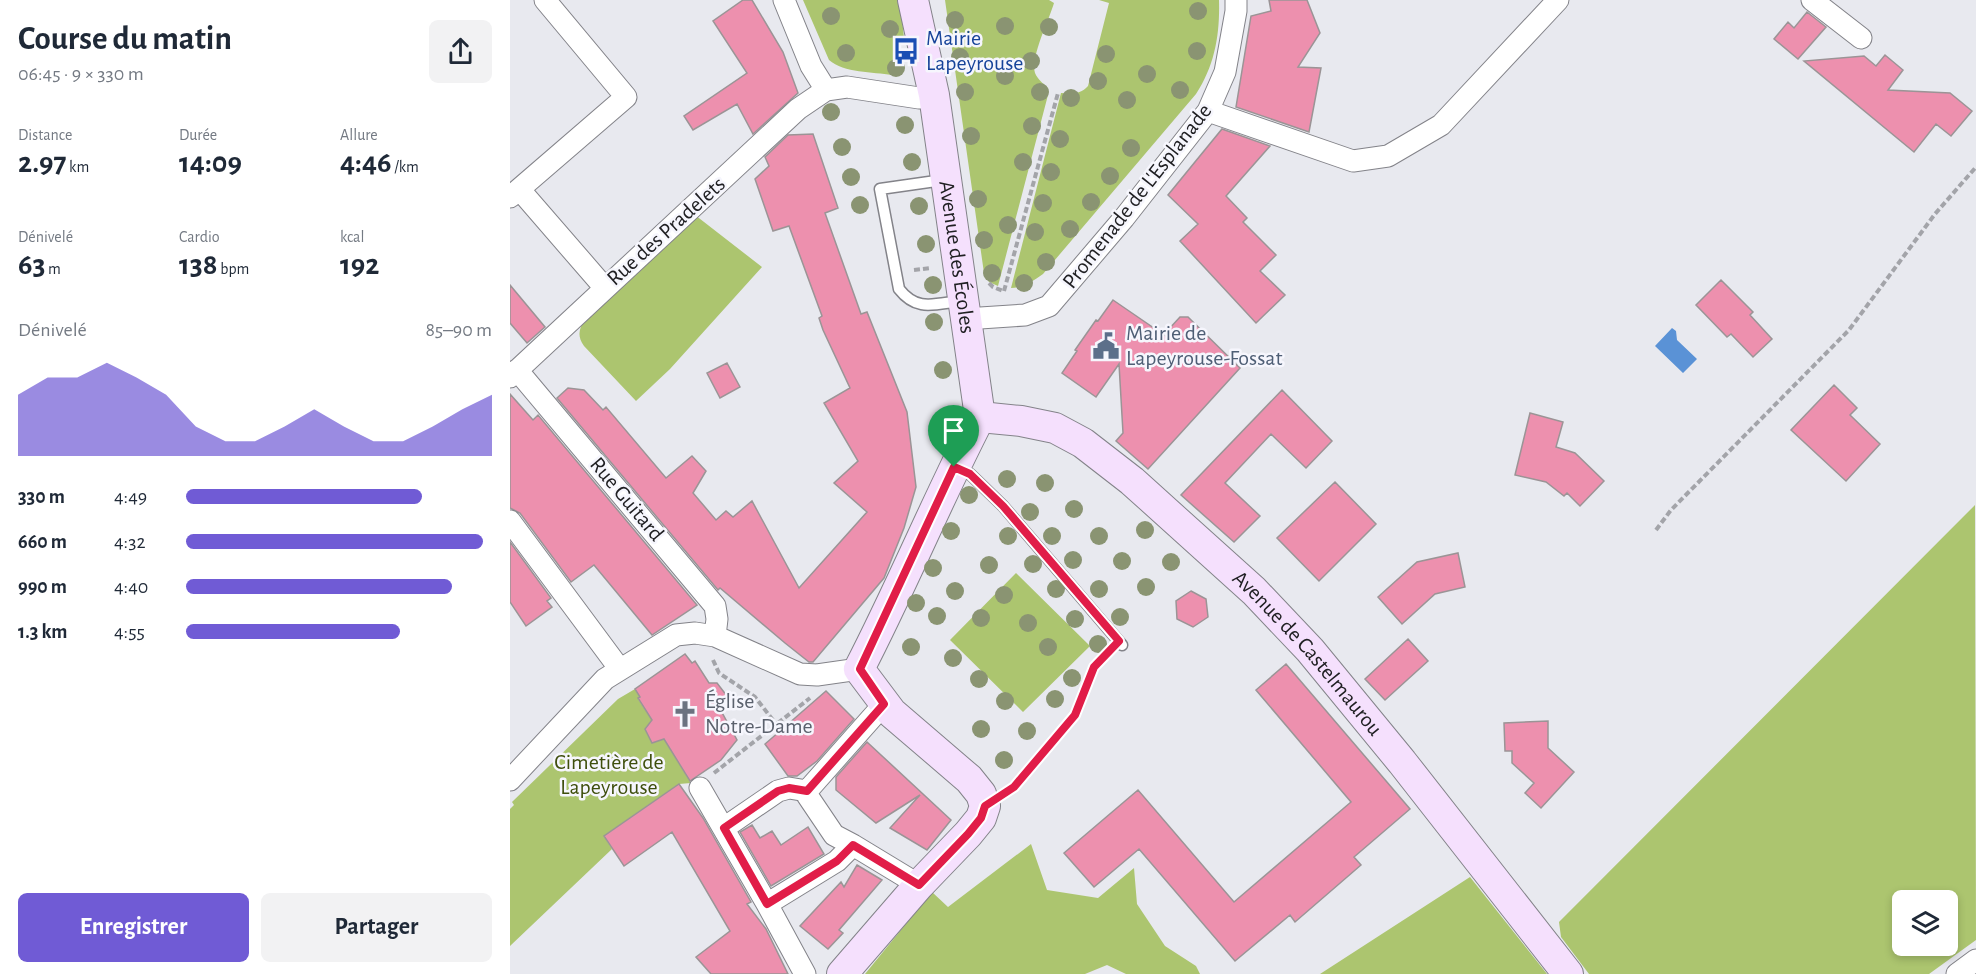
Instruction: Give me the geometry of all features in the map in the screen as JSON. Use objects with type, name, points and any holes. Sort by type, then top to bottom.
[{"type":"street","points":[[545,0],[626,97],[515,194],[604,287]]},
{"type":"street","points":[[784,0],[811,66],[826,90],[847,87],[919,98],[934,95]]},
{"type":"street","points":[[913,0],[934,95]]},
{"type":"street","points":[[931,0],[934,95]]},
{"type":"street","name":"Promenade de L'Esplanade","points":[[965,310],[1025,315],[1049,306],[1124,218],[1208,111],[1225,72],[1236,0]]},
{"type":"street","points":[[1208,111],[1353,161],[1388,156],[1441,124],[1558,0]]},
{"type":"street","points":[[1812,0],[1861,38]]},
{"type":"street","name":"Rue des Pradelets","points":[[514,373],[798,109],[826,90]]},
{"type":"street","name":"Avenue des Écoles","points":[[934,95],[980,417]]},
{"type":"street","name":"Rue Guitard","points":[[514,373],[715,606],[717,619],[715,636]]},
{"type":"street","points":[[860,669],[954,467],[980,417]]},
{"type":"street","name":"Avenue de Castelmaurou","points":[[980,417],[1020,421],[1055,428],[1083,442],[1132,481],[1254,591],[1310,650],[1402,762],[1568,974]]},
{"type":"street","points":[[510,521],[619,669]]},
{"type":"street","points":[[510,780],[605,679],[676,635],[695,633],[715,636],[800,674],[817,675],[860,669]]},
{"type":"street","points":[[842,974],[919,885],[968,834],[981,818],[985,806],[981,794],[969,780],[884,704],[860,669]]},
{"type":"street","points":[[807,791],[884,704]]},
{"type":"street","points":[[700,788],[805,974]]},
{"type":"street","points":[[724,828],[778,791],[789,788],[807,791]]},
{"type":"street","points":[[807,791],[807,795],[834,835],[919,885]]},
{"type":"street","points":[[767,904],[837,861],[853,845]]},
{"type":"street","points":[[1957,974],[1976,960]]},
{"type":"lane","points":[[947,179],[880,189],[899,289],[907,299],[921,306],[965,310]]},
{"type":"lane","points":[[954,467],[970,474],[1003,506],[1121,643]]},
{"type":"path","points":[[1004,291],[1058,93]]},
{"type":"path","points":[[1656,530],[1671,510],[1850,330],[1935,214],[1976,167]]},
{"type":"path","points":[[985,806],[1014,787],[1075,715],[1094,667],[1121,643]]},
{"type":"path","points":[[715,668],[755,697],[776,724]]},
{"type":"path","points":[[700,788],[708,777],[818,692]]},
{"type":"green space","points":[[803,0],[897,0],[904,38],[897,38],[899,68],[892,75],[842,67],[829,60]]},
{"type":"green space","points":[[945,0],[1049,0],[1054,3],[1037,49],[1034,66],[1036,75],[1048,88],[1048,95],[998,286],[989,282],[984,273]]},
{"type":"green space","points":[[1099,0],[1219,0],[1217,37],[1212,60],[1196,94],[1043,274],[1032,282],[1011,288],[1061,93],[1076,93],[1088,86],[1109,3]]},
{"type":"green space","points":[[695,215],[762,267],[670,369],[636,401],[584,346],[580,336],[581,327],[584,320]]},
{"type":"green space","points":[[1975,505],[1976,940],[1958,953],[1958,890],[1892,890],[1892,956],[1954,956],[1929,974],[1589,974],[1561,937],[1559,922]]},
{"type":"green space","points":[[1016,573],[1090,646],[1023,712],[950,640]]},
{"type":"green space","name":"Cimetière de Lapeyrouse","points":[[635,689],[640,697],[638,699],[652,720],[645,729],[652,743],[664,739],[691,783],[679,784],[604,836],[612,849],[510,946],[510,809],[514,805],[512,802],[618,699]]},
{"type":"green space","points":[[1031,844],[1047,890],[1098,898],[1134,868],[1137,904],[1165,946],[1196,966],[1200,974],[1126,974],[1107,965],[1085,974],[865,974],[932,892],[948,907]]},
{"type":"green space","points":[[1470,877],[1547,974],[1320,974]]},
{"type":"water","points":[[1672,328],[1676,331],[1677,340],[1697,359],[1683,373],[1655,346]]},
{"type":"building","points":[[743,0],[752,0],[783,52],[798,93],[753,134],[737,104],[693,130],[684,116],[747,73],[713,21]]},
{"type":"building","points":[[1269,0],[1307,0],[1320,33],[1298,67],[1321,68],[1309,132],[1236,107],[1251,16],[1271,11]]},
{"type":"building","points":[[1807,12],[1826,27],[1798,59],[1774,39],[1788,22],[1794,28]]},
{"type":"building","points":[[1885,55],[1903,70],[1888,90],[1950,93],[1972,111],[1951,136],[1936,124],[1914,152],[1804,61],[1864,56],[1876,66]]},
{"type":"building","points":[[1222,129],[1270,146],[1226,196],[1247,218],[1243,222],[1276,255],[1260,271],[1285,295],[1256,323],[1180,241],[1198,224],[1168,195]]},
{"type":"building","points":[[813,134],[838,208],[825,213],[861,314],[867,312],[907,412],[916,487],[904,528],[884,578],[813,662],[809,662],[720,588],[718,590],[557,398],[568,388],[584,390],[603,410],[606,407],[666,478],[692,456],[706,471],[693,493],[716,520],[726,511],[733,517],[752,501],[799,588],[867,512],[834,483],[858,461],[824,403],[850,388],[823,330],[819,318],[822,316],[789,226],[773,231],[755,179],[769,166],[765,157],[788,135]]},
{"type":"building","points":[[1721,280],[1753,312],[1750,315],[1772,339],[1753,357],[1731,334],[1727,337],[1696,305]]},
{"type":"building","points":[[510,285],[545,327],[527,343],[510,323]]},
{"type":"building","points":[[1113,300],[1167,337],[1168,330],[1180,317],[1188,317],[1240,368],[1148,469],[1116,441],[1123,433],[1119,364],[1096,397],[1062,373],[1077,351],[1075,350]]},
{"type":"building","points":[[727,363],[740,387],[720,398],[707,373]]},
{"type":"building","points":[[1834,385],[1857,408],[1850,415],[1880,444],[1846,481],[1791,430]]},
{"type":"building","points":[[1282,390],[1332,441],[1306,468],[1271,434],[1225,483],[1260,516],[1234,542],[1181,495]]},
{"type":"building","points":[[510,394],[533,420],[538,415],[697,605],[652,635],[594,565],[571,582],[520,513],[510,508]]},
{"type":"building","points":[[1530,413],[1563,422],[1556,447],[1575,453],[1604,481],[1580,506],[1567,493],[1564,496],[1546,482],[1515,475]]},
{"type":"building","points":[[1335,482],[1376,524],[1319,581],[1277,538]]},
{"type":"building","points":[[510,542],[551,598],[547,601],[552,607],[526,626],[510,602]]},
{"type":"building","points":[[1458,553],[1465,587],[1435,594],[1402,624],[1378,597],[1417,562]]},
{"type":"building","points":[[1191,591],[1206,599],[1208,617],[1193,627],[1177,619],[1176,601]]},
{"type":"building","points":[[1408,639],[1428,661],[1385,700],[1365,679]]},
{"type":"building","name":"Église Notre-Dame","points":[[685,654],[692,663],[695,661],[709,683],[717,683],[727,696],[719,707],[737,740],[721,760],[690,781],[664,739],[652,743],[645,729],[652,720],[635,689]]},
{"type":"building","points":[[1286,664],[1410,809],[1354,857],[1361,865],[1295,922],[1290,915],[1235,961],[1139,849],[1094,887],[1064,853],[1138,790],[1234,902],[1351,802],[1256,690]]},
{"type":"building","points":[[826,691],[854,719],[817,761],[797,776],[788,776],[765,744]]},
{"type":"building","points":[[1548,721],[1548,748],[1574,772],[1541,808],[1525,793],[1534,783],[1512,763],[1512,751],[1505,751],[1504,723]]},
{"type":"building","points":[[867,742],[951,820],[927,850],[890,828],[920,795],[876,823],[836,790],[836,777]]},
{"type":"building","points":[[679,784],[703,818],[751,902],[747,904],[766,929],[788,974],[711,974],[696,957],[730,931],[672,832],[624,866],[604,836]]},
{"type":"building","points":[[752,825],[760,838],[772,831],[781,845],[808,827],[824,854],[771,886],[740,832]]},
{"type":"building","points":[[857,865],[882,880],[839,930],[843,933],[828,949],[800,926],[841,882],[844,887]]},
{"type":"place","name":"Mairie Lapeyrouse","points":[[906,51]]},
{"type":"place","name":"Mairie de Lapeyrouse-Fossat","points":[[1106,346]]},
{"type":"place","name":"Église Notre-Dame","points":[[685,714]]},
{"type":"route","points":[[954,467],[970,474],[1003,506],[1119,641],[1094,667],[1075,715],[1014,787],[985,806],[981,818],[968,834],[919,885],[853,845],[837,861],[767,904],[724,828],[778,791],[789,788],[807,791],[884,704],[860,669],[954,467]]}]
